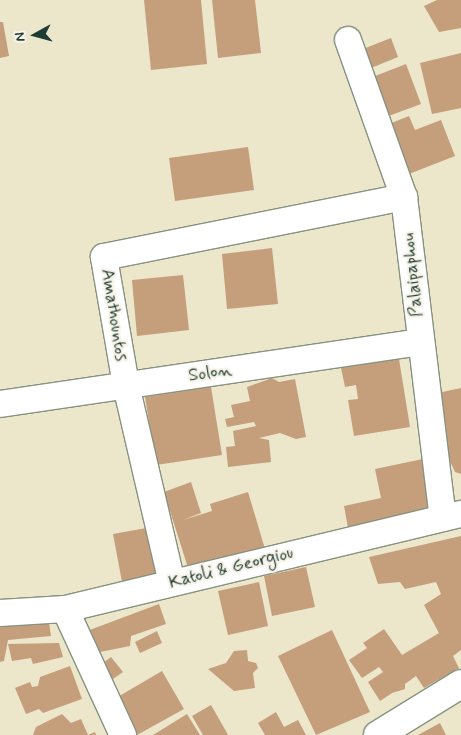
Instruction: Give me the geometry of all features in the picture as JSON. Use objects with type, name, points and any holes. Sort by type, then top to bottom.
[{"type":"street","name":"Palaipaphou","points":[[348,40],[404,197],[420,342],[452,516]]},
{"type":"street","name":"Amathountos","points":[[172,583],[126,385],[104,257],[404,197]]},
{"type":"street","name":"Solon","points":[[0,404],[420,342]]},
{"type":"street","name":"Katoli & Georgiou","points":[[0,612],[65,610],[452,516]]},
{"type":"street","points":[[65,610],[123,735]]},
{"type":"street","points":[[378,735],[461,684]]},
{"type":"building","points":[[144,0],[201,0],[207,64],[151,70]]},
{"type":"building","points":[[212,0],[255,0],[261,53],[218,58]]},
{"type":"building","points":[[437,0],[461,0],[461,28],[439,32],[424,6]]},
{"type":"building","points":[[0,22],[3,22],[9,56],[0,58]]},
{"type":"building","points":[[391,38],[398,57],[371,68],[363,49]]},
{"type":"building","points":[[461,53],[461,108],[432,114],[420,63]]},
{"type":"building","points":[[406,64],[421,104],[386,117],[370,78]]},
{"type":"building","points":[[409,116],[415,130],[441,120],[455,156],[409,174],[389,124]]},
{"type":"building","points":[[248,147],[254,190],[175,201],[169,158]]},
{"type":"building","points":[[272,248],[278,304],[227,309],[222,254]]},
{"type":"building","points":[[183,275],[189,330],[137,336],[132,280]]},
{"type":"building","points":[[399,359],[410,427],[354,436],[348,400],[358,399],[356,385],[345,387],[341,368]]},
{"type":"building","points":[[272,378],[279,382],[295,379],[306,437],[296,439],[280,433],[259,438],[269,440],[271,462],[228,467],[226,447],[235,446],[233,431],[256,426],[254,422],[227,427],[225,419],[234,417],[231,405],[250,401],[247,387]]},
{"type":"building","points":[[211,387],[222,455],[156,465],[145,397]]},
{"type":"building","points":[[461,388],[461,474],[455,472],[445,450],[433,394]]},
{"type":"building","points":[[423,459],[434,511],[348,528],[344,506],[381,498],[375,469]]},
{"type":"building","points":[[191,482],[201,513],[183,520],[212,511],[210,504],[248,492],[265,549],[189,571],[164,492]]},
{"type":"building","points":[[152,527],[159,569],[153,576],[122,582],[113,534]]},
{"type":"building","points":[[461,536],[461,650],[453,656],[459,668],[424,688],[416,676],[405,684],[405,689],[392,693],[380,701],[368,682],[383,672],[379,667],[362,678],[349,660],[367,648],[363,643],[384,629],[402,655],[439,633],[424,605],[441,594],[436,582],[405,589],[400,582],[378,584],[369,557]]},
{"type":"building","points":[[306,567],[315,607],[272,616],[264,576]]},
{"type":"building","points":[[259,582],[268,626],[228,635],[218,591]]},
{"type":"building","points":[[159,604],[166,624],[131,636],[130,646],[95,653],[87,631]]},
{"type":"building","points":[[0,622],[49,622],[51,636],[8,640],[4,661],[0,662]]},
{"type":"building","points":[[332,630],[370,712],[316,735],[278,656]]},
{"type":"building","points":[[157,631],[162,643],[140,653],[135,642]]},
{"type":"building","points":[[59,643],[63,657],[33,664],[31,658],[12,661],[8,644]]},
{"type":"building","points":[[247,650],[248,661],[256,663],[258,668],[253,673],[255,688],[234,691],[208,669],[226,663],[234,651]]},
{"type":"building","points":[[111,657],[123,672],[110,681],[99,666]]},
{"type":"building","points":[[70,666],[82,699],[43,713],[39,709],[26,714],[15,688],[30,682],[32,687],[38,686],[40,677]]},
{"type":"building","points":[[162,671],[184,709],[137,735],[116,698]]},
{"type":"building","points":[[211,705],[228,735],[203,735],[192,716]]},
{"type":"building","points":[[276,712],[284,727],[298,720],[306,735],[265,735],[258,723]]},
{"type":"building","points":[[62,714],[71,723],[81,719],[88,735],[33,735],[36,727]]},
{"type":"building","points":[[187,714],[200,735],[153,735]]},
{"type":"building","points":[[440,723],[446,735],[418,735]]}]
